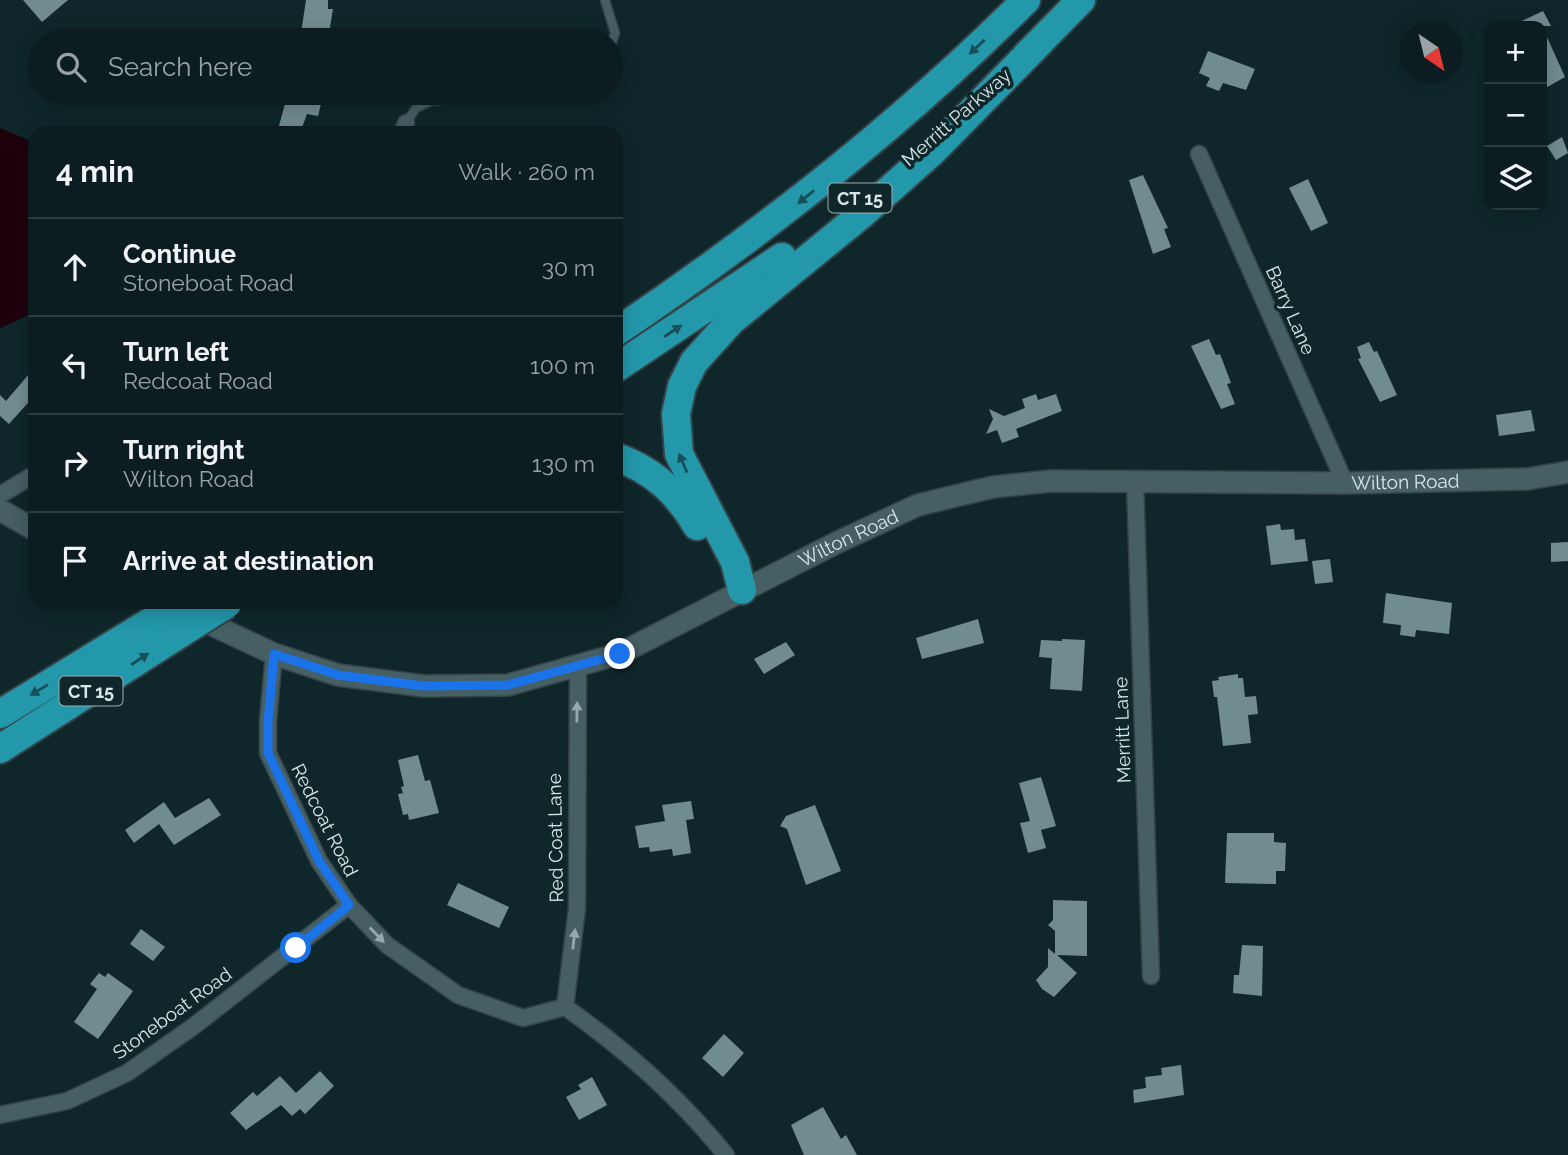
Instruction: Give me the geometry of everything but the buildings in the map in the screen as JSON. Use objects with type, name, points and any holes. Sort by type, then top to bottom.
[{"type":"highway","name":"Merritt Parkway","points":[[623,327],[800,202],[931,90],[1026,0]]},
{"type":"highway","name":"Merritt Parkway","points":[[623,363],[759,273],[839,215],[956,118],[1039,43],[1081,0]]},
{"type":"highway","points":[[742,590],[735,562],[679,454],[676,414],[682,386],[694,362],[731,321],[861,215],[934,150],[1039,43]]},
{"type":"highway","points":[[623,460],[658,478],[683,501],[721,569],[742,590]]},
{"type":"highway","name":"CT 15","points":[[0,714],[173,613],[195,609]]},
{"type":"highway","name":"CT 15","points":[[0,749],[173,613]]},
{"type":"main road","name":"Wilton Road","points":[[173,613],[274,654],[338,675],[424,686],[508,685],[578,668],[620,654],[742,590],[918,505],[993,487],[1051,481],[1345,483],[1527,479],[1568,472]]},
{"type":"main road","points":[[0,510],[28,526]]},
{"type":"street","name":"Barry Lane","points":[[1199,154],[1345,483]]},
{"type":"street","points":[[0,495],[28,478]]},
{"type":"street","name":"Merritt Lane","points":[[1135,482],[1151,976]]},
{"type":"street","name":"Redcoat Road","points":[[274,654],[268,753],[319,861],[349,905],[387,945],[458,995],[523,1018],[565,1007]]},
{"type":"street","name":"Red Coat Lane","points":[[565,1007],[577,908],[578,668]]},
{"type":"street","name":"Stoneboat Road","points":[[0,1115],[67,1101],[127,1073],[194,1026],[349,905]]},
{"type":"street","points":[[565,1007],[619,1045],[654,1077],[726,1155]]},
{"type":"lane","points":[[604,0],[613,28]]},
{"type":"lane","points":[[405,126],[416,107],[421,105]]},
{"type":"shaded area","points":[[0,128],[28,140],[28,315],[0,328]]},
{"type":"route","points":[[296,948],[349,905],[332,885],[298,822],[268,753],[274,654],[338,675],[424,686],[508,685],[578,668],[620,654]]}]
